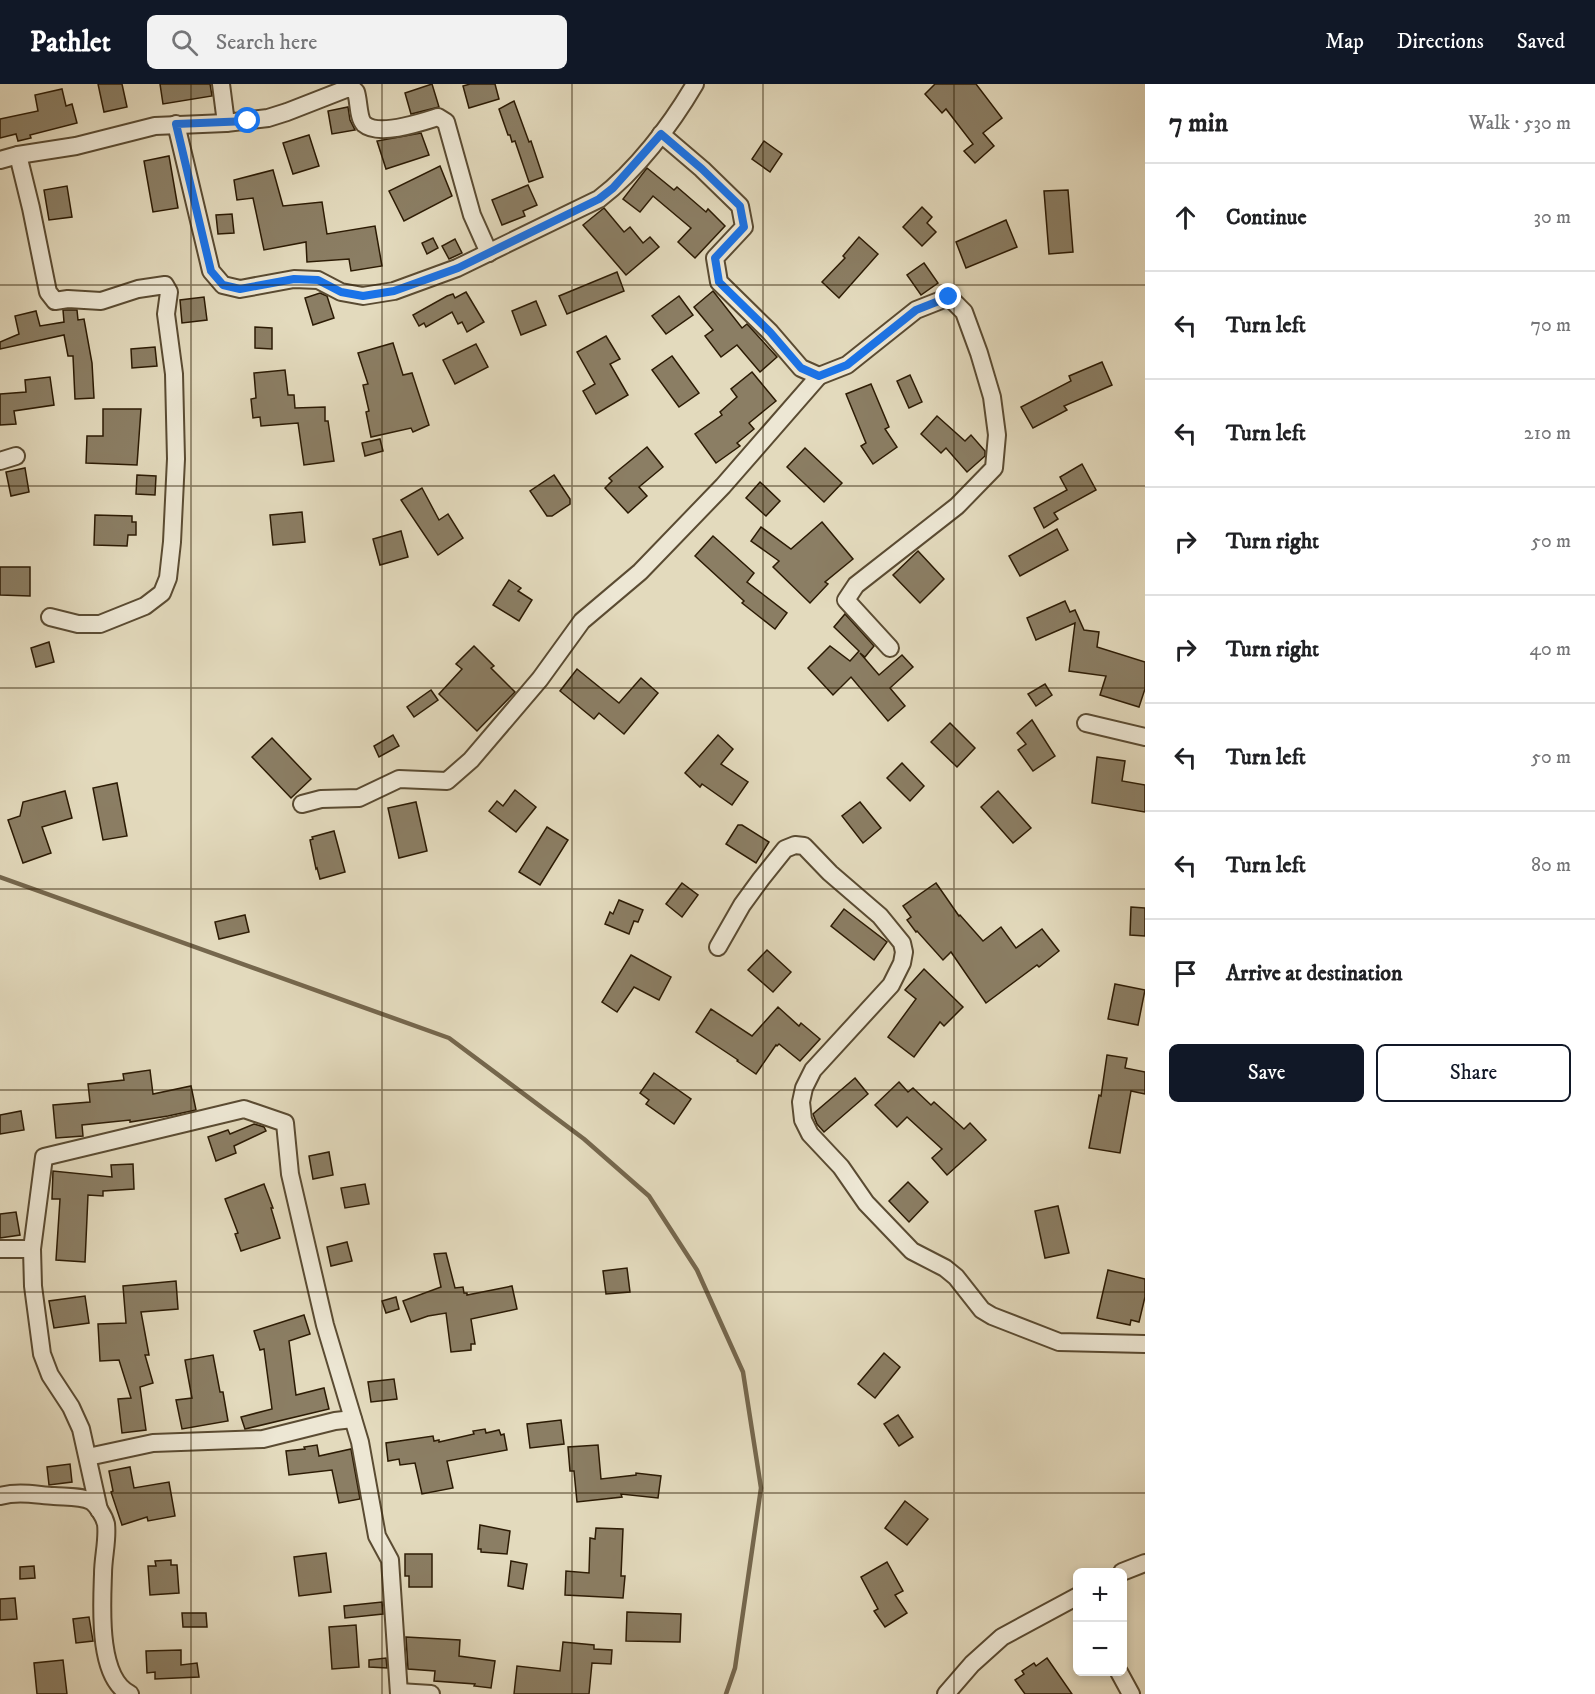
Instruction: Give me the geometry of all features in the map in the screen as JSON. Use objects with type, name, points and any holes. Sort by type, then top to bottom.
[{"type":"street","points":[[221,84],[226,123]]},
{"type":"street","points":[[176,124],[211,271],[223,285],[240,289],[294,279],[318,280],[341,292],[363,296],[394,291],[458,268],[599,199],[613,188],[661,134],[694,84]]},
{"type":"street","points":[[0,160],[76,146],[135,130],[176,124],[258,120],[287,112],[346,89],[353,89],[356,92],[361,119],[373,128],[408,127],[438,117],[446,122],[472,215],[489,253]]},
{"type":"street","points":[[661,134],[740,206],[744,227],[715,258],[719,282],[770,332],[801,368],[819,376]]},
{"type":"street","points":[[18,156],[48,292],[55,301],[68,299],[101,301],[138,289],[165,285],[169,292],[166,314],[174,374],[176,459],[168,578],[162,593],[145,606],[100,624],[78,624],[50,617]]},
{"type":"street","points":[[302,804],[321,799],[358,798],[399,779],[447,781],[471,760],[492,736],[540,679],[582,621],[640,572],[723,486],[819,376],[847,365],[916,310],[949,297],[964,312],[992,397],[997,435],[994,468],[957,506],[856,585],[846,600],[890,648]]},
{"type":"street","points":[[1086,723],[1145,737]]},
{"type":"street","points":[[718,947],[742,905],[761,879],[785,849],[795,845],[804,846],[830,873],[880,916],[902,943],[904,952],[902,963],[891,985],[813,1071],[804,1088],[801,1102],[803,1120],[810,1134],[841,1167],[866,1203],[912,1251],[945,1268],[956,1277],[982,1310],[1059,1342],[1145,1344]]},
{"type":"street","points":[[99,1510],[81,1429],[50,1375],[42,1354],[33,1286],[32,1249],[44,1156],[244,1109],[285,1123],[290,1174],[320,1302],[360,1442],[377,1536],[390,1560],[399,1693],[431,1694]]},
{"type":"street","points":[[0,1249],[32,1249]]},
{"type":"street","points":[[88,1457],[153,1443],[263,1439],[335,1421],[353,1419]]},
{"type":"street","points":[[0,1496],[23,1493],[80,1498],[92,1502],[99,1510],[105,1520],[106,1533],[103,1573],[103,1640],[111,1673],[125,1693]]},
{"type":"street","points":[[1127,1570],[1145,1563]]},
{"type":"street","points":[[946,1694],[972,1664],[1002,1637],[1073,1598]]},
{"type":"street","points":[[1122,1676],[1131,1694]]},
{"type":"building","points":[[98,84],[122,84],[127,107],[104,112]]},
{"type":"building","points":[[160,84],[210,84],[212,96],[163,104]]},
{"type":"building","points":[[432,84],[439,107],[411,114],[405,93]]},
{"type":"building","points":[[495,84],[499,99],[469,108],[463,86]]},
{"type":"building","points":[[935,84],[976,84],[1002,118],[983,133],[994,146],[975,163],[964,151],[973,144],[946,109],[942,113],[925,94]]},
{"type":"building","points":[[62,89],[66,106],[72,104],[77,123],[30,135],[31,138],[18,141],[16,134],[0,138],[0,119],[38,111],[35,95]]},
{"type":"building","points":[[514,101],[543,177],[529,182],[515,141],[512,142],[508,135],[499,109]]},
{"type":"building","points":[[348,107],[350,120],[355,130],[332,134],[328,111]]},
{"type":"building","points":[[421,133],[429,155],[386,169],[377,141]]},
{"type":"building","points":[[309,135],[319,166],[293,174],[283,143]]},
{"type":"building","points":[[764,141],[782,154],[770,172],[752,159]]},
{"type":"building","points":[[169,156],[178,208],[153,212],[144,161]]},
{"type":"building","points":[[440,166],[452,196],[404,221],[389,191]]},
{"type":"building","points":[[647,168],[674,190],[677,187],[706,212],[708,209],[725,226],[695,258],[678,242],[691,228],[653,196],[640,212],[623,199]]},
{"type":"building","points":[[273,170],[283,206],[322,202],[327,234],[375,226],[382,266],[351,271],[349,259],[307,262],[306,242],[264,250],[253,198],[237,200],[234,180]]},
{"type":"building","points":[[528,185],[537,205],[523,211],[525,216],[502,225],[492,200]]},
{"type":"building","points":[[67,186],[72,217],[49,220],[44,190]]},
{"type":"building","points":[[1068,190],[1073,252],[1049,254],[1044,191]]},
{"type":"building","points":[[922,207],[932,217],[927,223],[936,232],[922,246],[903,227]]},
{"type":"building","points":[[604,208],[624,232],[630,227],[643,243],[650,237],[659,247],[626,275],[583,225]]},
{"type":"building","points":[[232,214],[234,233],[218,234],[216,215]]},
{"type":"building","points":[[1006,220],[1017,247],[966,268],[956,242]]},
{"type":"building","points":[[859,237],[878,254],[839,298],[822,282],[845,258],[843,256]]},
{"type":"building","points":[[433,238],[438,248],[427,254],[422,243]]},
{"type":"building","points":[[455,239],[462,253],[449,259],[442,246]]},
{"type":"building","points":[[924,263],[938,283],[921,295],[907,275]]},
{"type":"building","points":[[617,272],[624,291],[567,314],[559,296]]},
{"type":"building","points":[[713,291],[742,328],[747,324],[777,357],[760,372],[737,345],[721,357],[705,336],[713,330],[694,307]]},
{"type":"building","points":[[466,292],[484,322],[467,332],[462,322],[458,324],[452,312],[426,327],[424,323],[419,326],[413,315],[447,296],[453,294],[455,298]]},
{"type":"building","points":[[320,293],[327,296],[334,318],[313,325],[305,298]]},
{"type":"building","points":[[679,296],[693,315],[666,334],[652,316]]},
{"type":"building","points":[[204,297],[207,320],[182,323],[180,300]]},
{"type":"building","points":[[536,301],[546,325],[521,335],[512,311]]},
{"type":"building","points":[[63,310],[77,310],[78,320],[84,319],[92,363],[94,398],[75,399],[73,356],[68,356],[64,335],[0,349],[0,342],[19,334],[15,316],[36,311],[40,326],[64,322]]},
{"type":"building","points":[[255,327],[272,328],[272,349],[255,348]]},
{"type":"building","points":[[606,336],[620,359],[610,364],[628,395],[596,414],[583,391],[595,384],[577,352]]},
{"type":"building","points":[[393,343],[403,375],[412,373],[429,425],[413,432],[411,428],[371,437],[366,412],[369,411],[363,385],[368,384],[358,353]]},
{"type":"building","points":[[476,344],[488,367],[455,384],[443,360]]},
{"type":"building","points":[[155,347],[157,366],[132,368],[131,349]]},
{"type":"building","points":[[672,356],[699,393],[679,407],[652,370]]},
{"type":"building","points":[[1102,362],[1112,385],[1064,406],[1067,410],[1033,428],[1021,407],[1071,381],[1069,376]]},
{"type":"building","points":[[285,370],[288,395],[294,395],[295,408],[325,407],[325,421],[328,421],[334,461],[304,465],[298,423],[261,426],[260,417],[253,418],[251,399],[256,398],[254,373]]},
{"type":"building","points":[[752,372],[776,401],[749,423],[754,429],[737,443],[740,446],[716,463],[695,434],[722,415],[720,412],[737,397],[731,389]]},
{"type":"building","points":[[910,375],[922,402],[909,408],[897,381]]},
{"type":"building","points":[[50,377],[54,405],[14,411],[16,424],[0,425],[0,394],[26,392],[25,380]]},
{"type":"building","points":[[871,384],[889,427],[885,429],[897,447],[873,464],[861,446],[866,443],[846,394]]},
{"type":"building","points":[[103,409],[141,409],[137,465],[86,463],[87,436],[103,436]]},
{"type":"building","points":[[937,416],[965,441],[971,435],[985,451],[985,456],[967,472],[946,448],[941,453],[921,434]]},
{"type":"building","points":[[380,439],[383,451],[365,456],[362,443]]},
{"type":"building","points":[[647,447],[663,467],[639,487],[647,496],[628,513],[605,488],[612,481],[609,478]]},
{"type":"building","points":[[805,448],[842,483],[824,502],[787,467]]},
{"type":"building","points":[[1082,464],[1096,490],[1054,513],[1058,519],[1044,528],[1034,508],[1067,490],[1060,477]]},
{"type":"building","points":[[25,468],[29,492],[11,496],[6,472]]},
{"type":"building","points":[[137,475],[156,476],[155,495],[136,494]]},
{"type":"building","points":[[554,475],[570,499],[570,504],[552,516],[547,516],[530,491]]},
{"type":"building","points":[[760,482],[780,501],[766,516],[746,498]]},
{"type":"building","points":[[422,488],[439,520],[448,514],[463,538],[438,555],[401,500]]},
{"type":"building","points":[[302,512],[305,542],[273,545],[270,515]]},
{"type":"building","points":[[95,515],[132,516],[132,522],[136,522],[136,535],[128,535],[127,546],[94,545]]},
{"type":"building","points":[[822,522],[853,559],[825,582],[828,584],[810,603],[773,567],[779,561],[751,541],[761,527],[791,549]]},
{"type":"building","points":[[1057,529],[1068,550],[1020,576],[1009,556]]},
{"type":"building","points":[[401,531],[408,557],[380,565],[373,539]]},
{"type":"building","points":[[713,536],[754,573],[747,582],[787,613],[775,629],[742,603],[744,601],[695,556]]},
{"type":"building","points":[[918,551],[944,579],[920,603],[893,575]]},
{"type":"building","points":[[0,567],[30,567],[30,596],[0,595]]},
{"type":"building","points":[[509,580],[521,588],[518,591],[532,600],[519,621],[493,605]]},
{"type":"building","points":[[1065,601],[1070,612],[1075,610],[1084,630],[1099,632],[1097,647],[1145,662],[1145,689],[1139,707],[1100,695],[1106,676],[1069,671],[1075,623],[1036,640],[1027,618]]},
{"type":"building","points":[[845,614],[874,646],[865,657],[860,653],[879,675],[902,655],[913,667],[890,688],[905,706],[888,721],[851,677],[833,695],[808,668],[830,646],[850,661],[859,651],[834,627]]},
{"type":"building","points":[[49,642],[54,662],[36,667],[31,648]]},
{"type":"building","points":[[474,646],[494,666],[491,668],[515,692],[477,731],[439,694],[462,669],[456,664]]},
{"type":"building","points":[[577,669],[619,703],[641,678],[658,693],[624,734],[599,713],[594,719],[560,691]]},
{"type":"building","points":[[1045,684],[1052,695],[1036,706],[1028,694]]},
{"type":"building","points":[[431,690],[438,700],[414,717],[407,707]]},
{"type":"building","points":[[1032,720],[1055,756],[1033,771],[1018,750],[1026,744],[1017,733]]},
{"type":"building","points":[[950,723],[975,748],[957,767],[931,742]]},
{"type":"building","points":[[393,735],[399,746],[379,757],[374,746]]},
{"type":"building","points":[[718,735],[733,749],[721,764],[748,782],[732,805],[702,784],[700,787],[685,773]]},
{"type":"building","points":[[272,738],[311,779],[291,798],[252,757]]},
{"type":"building","points":[[1097,757],[1125,761],[1122,781],[1145,785],[1145,812],[1092,803]]},
{"type":"building","points":[[902,763],[924,786],[910,801],[887,778]]},
{"type":"building","points":[[117,783],[127,836],[103,840],[93,788]]},
{"type":"building","points":[[515,790],[536,807],[516,832],[489,811],[497,801],[503,806]]},
{"type":"building","points":[[65,791],[72,818],[42,827],[51,853],[23,863],[8,820],[20,816],[23,802]]},
{"type":"building","points":[[998,791],[1031,828],[1013,843],[981,807]]},
{"type":"building","points":[[416,802],[427,851],[399,858],[388,808]]},
{"type":"building","points":[[860,802],[881,828],[863,843],[842,816]]},
{"type":"building","points":[[738,825],[742,825],[769,842],[756,863],[726,844]]},
{"type":"building","points":[[547,827],[568,840],[540,885],[519,872]]},
{"type":"building","points":[[334,831],[345,872],[320,879],[310,840],[313,839],[312,837]]},
{"type":"building","points":[[682,883],[698,895],[682,917],[666,904]]},
{"type":"building","points":[[936,883],[959,916],[983,941],[1001,927],[1016,948],[1042,929],[1059,951],[986,1003],[951,952],[943,960],[907,920],[911,917],[903,906]]},
{"type":"building","points":[[619,900],[643,910],[638,922],[634,921],[629,934],[605,924],[610,912],[613,914]]},
{"type":"building","points":[[1131,907],[1145,908],[1145,936],[1130,935]]},
{"type":"building","points":[[844,909],[887,942],[874,960],[831,926]]},
{"type":"building","points":[[245,915],[249,932],[219,939],[215,922]]},
{"type":"building","points":[[767,950],[791,972],[773,992],[748,970]]},
{"type":"building","points":[[631,955],[671,977],[659,1000],[634,987],[617,1012],[602,1002]]},
{"type":"building","points":[[924,969],[963,1007],[944,1026],[940,1022],[914,1057],[888,1037],[916,999],[905,990]]},
{"type":"building","points":[[1115,984],[1145,990],[1138,1025],[1108,1019]]},
{"type":"building","points":[[778,1007],[799,1026],[801,1023],[820,1039],[800,1061],[779,1044],[756,1074],[696,1032],[711,1009],[752,1036]]},
{"type":"building","points":[[1107,1055],[1127,1058],[1125,1068],[1145,1072],[1145,1094],[1131,1091],[1120,1153],[1089,1148],[1099,1095],[1101,1096]]},
{"type":"building","points":[[150,1070],[153,1094],[191,1086],[196,1110],[130,1122],[130,1120],[82,1125],[83,1136],[56,1138],[53,1105],[90,1102],[88,1084],[124,1080],[123,1074]]},
{"type":"building","points":[[654,1073],[691,1099],[674,1124],[646,1104],[649,1100],[640,1093]]},
{"type":"building","points":[[855,1078],[868,1094],[824,1132],[817,1124],[813,1114]]},
{"type":"building","points":[[899,1082],[908,1092],[913,1088],[931,1105],[934,1102],[964,1129],[970,1123],[986,1140],[947,1175],[932,1158],[942,1149],[907,1117],[897,1127],[875,1105]]},
{"type":"building","points":[[21,1111],[24,1130],[0,1134],[0,1115]]},
{"type":"building","points":[[254,1124],[264,1127],[266,1131],[234,1146],[236,1153],[216,1161],[208,1137],[228,1130],[230,1134]]},
{"type":"building","points":[[329,1152],[333,1175],[313,1179],[309,1156]]},
{"type":"building","points":[[133,1164],[134,1189],[103,1191],[103,1196],[88,1195],[85,1262],[56,1260],[60,1199],[52,1199],[53,1171],[112,1177],[111,1165]]},
{"type":"building","points":[[908,1182],[928,1202],[909,1222],[889,1201]]},
{"type":"building","points":[[264,1184],[273,1208],[271,1208],[280,1238],[241,1251],[235,1234],[238,1233],[225,1199]]},
{"type":"building","points":[[365,1184],[369,1204],[345,1208],[341,1188]]},
{"type":"building","points":[[1058,1206],[1069,1253],[1045,1258],[1035,1211]]},
{"type":"building","points":[[16,1212],[20,1235],[0,1238],[0,1214]]},
{"type":"building","points":[[347,1242],[352,1261],[331,1266],[327,1247]]},
{"type":"building","points":[[446,1253],[455,1288],[463,1287],[467,1295],[512,1286],[517,1309],[471,1319],[475,1344],[471,1344],[471,1350],[451,1352],[446,1313],[411,1322],[403,1301],[441,1287],[434,1254]]},
{"type":"building","points":[[627,1268],[630,1292],[606,1294],[603,1271]]},
{"type":"building","points":[[1108,1270],[1145,1279],[1145,1297],[1139,1322],[1131,1320],[1130,1325],[1097,1318]]},
{"type":"building","points":[[176,1281],[178,1309],[141,1312],[149,1355],[145,1355],[153,1383],[140,1387],[146,1430],[122,1433],[118,1399],[131,1398],[119,1360],[100,1361],[98,1324],[126,1323],[123,1286]]},
{"type":"building","points":[[85,1296],[89,1323],[54,1328],[49,1301]]},
{"type":"building","points":[[396,1297],[399,1309],[386,1313],[382,1301]]},
{"type":"building","points":[[304,1315],[310,1334],[289,1341],[296,1395],[324,1388],[329,1409],[245,1429],[241,1417],[272,1409],[264,1349],[260,1350],[254,1331]]},
{"type":"building","points":[[884,1353],[900,1367],[875,1398],[858,1384]]},
{"type":"building","points":[[213,1355],[228,1421],[182,1429],[176,1400],[192,1398],[185,1360]]},
{"type":"building","points":[[394,1379],[397,1399],[371,1402],[368,1382]]},
{"type":"building","points":[[898,1415],[913,1437],[899,1446],[884,1424]]},
{"type":"building","points":[[561,1420],[564,1444],[530,1448],[527,1424]]},
{"type":"building","points":[[485,1429],[486,1433],[499,1430],[501,1435],[504,1434],[507,1450],[447,1461],[453,1488],[422,1494],[415,1463],[400,1465],[399,1459],[388,1461],[386,1443],[433,1436],[434,1441],[439,1440],[439,1442],[474,1434],[473,1431]]},
{"type":"building","points":[[317,1445],[319,1456],[351,1449],[360,1499],[339,1503],[332,1470],[289,1475],[286,1451]]},
{"type":"building","points":[[598,1445],[601,1479],[636,1475],[636,1473],[661,1476],[658,1498],[621,1494],[622,1497],[577,1502],[574,1471],[570,1471],[568,1447]]},
{"type":"building","points":[[70,1464],[72,1482],[49,1485],[47,1467]]},
{"type":"building","points":[[130,1467],[134,1488],[169,1482],[175,1516],[148,1521],[147,1517],[122,1525],[111,1492],[113,1491],[109,1471]]},
{"type":"building","points":[[905,1501],[928,1519],[907,1545],[885,1528]]},
{"type":"building","points":[[480,1525],[510,1531],[507,1554],[481,1552],[481,1549],[478,1549]]},
{"type":"building","points":[[596,1528],[623,1529],[621,1576],[625,1576],[623,1598],[565,1595],[566,1571],[589,1573],[590,1538],[595,1539]]},
{"type":"building","points":[[326,1553],[331,1592],[299,1596],[294,1557]]},
{"type":"building","points":[[405,1554],[432,1554],[432,1587],[409,1587],[409,1576],[405,1576]]},
{"type":"building","points":[[171,1560],[171,1565],[177,1565],[179,1593],[150,1595],[148,1566],[156,1566],[155,1561]]},
{"type":"building","points":[[511,1561],[527,1564],[523,1589],[508,1586]]},
{"type":"building","points":[[887,1562],[903,1591],[895,1595],[907,1613],[885,1627],[874,1611],[878,1609],[861,1577]]},
{"type":"building","points":[[34,1566],[35,1578],[20,1579],[20,1567]]},
{"type":"building","points":[[15,1598],[17,1619],[0,1620],[0,1599]]},
{"type":"building","points":[[382,1602],[383,1614],[345,1618],[344,1606]]},
{"type":"building","points":[[627,1612],[681,1614],[680,1642],[626,1641]]},
{"type":"building","points":[[182,1613],[206,1613],[207,1627],[183,1627]]},
{"type":"building","points":[[89,1617],[93,1641],[76,1643],[73,1619]]},
{"type":"building","points":[[356,1625],[359,1667],[332,1669],[329,1627]]},
{"type":"building","points":[[406,1637],[460,1640],[459,1656],[495,1661],[491,1688],[474,1686],[475,1684],[434,1681],[435,1671],[408,1669]]},
{"type":"building","points":[[563,1642],[594,1645],[594,1649],[612,1650],[611,1664],[592,1663],[589,1694],[514,1694],[517,1666],[560,1671]]},
{"type":"building","points":[[181,1650],[181,1665],[197,1663],[199,1677],[155,1679],[155,1672],[147,1673],[146,1651]]},
{"type":"building","points":[[386,1658],[387,1668],[369,1667],[369,1660]]},
{"type":"building","points":[[1047,1658],[1072,1694],[1025,1694],[1015,1680],[1024,1674],[1022,1671],[1034,1663],[1036,1666]]},
{"type":"building","points":[[63,1660],[67,1694],[37,1694],[34,1663]]},
{"type":"waterway","points":[[0,877],[449,1038],[584,1139],[649,1196],[697,1270],[743,1372],[761,1488],[735,1668],[726,1694]]},
{"type":"route","points":[[248,121],[176,124],[211,271],[223,285],[240,289],[294,279],[318,280],[341,292],[363,296],[394,291],[458,268],[599,199],[613,188],[661,134],[740,206],[744,227],[715,258],[719,282],[770,332],[801,368],[819,376],[847,365],[916,310],[949,297]]}]
